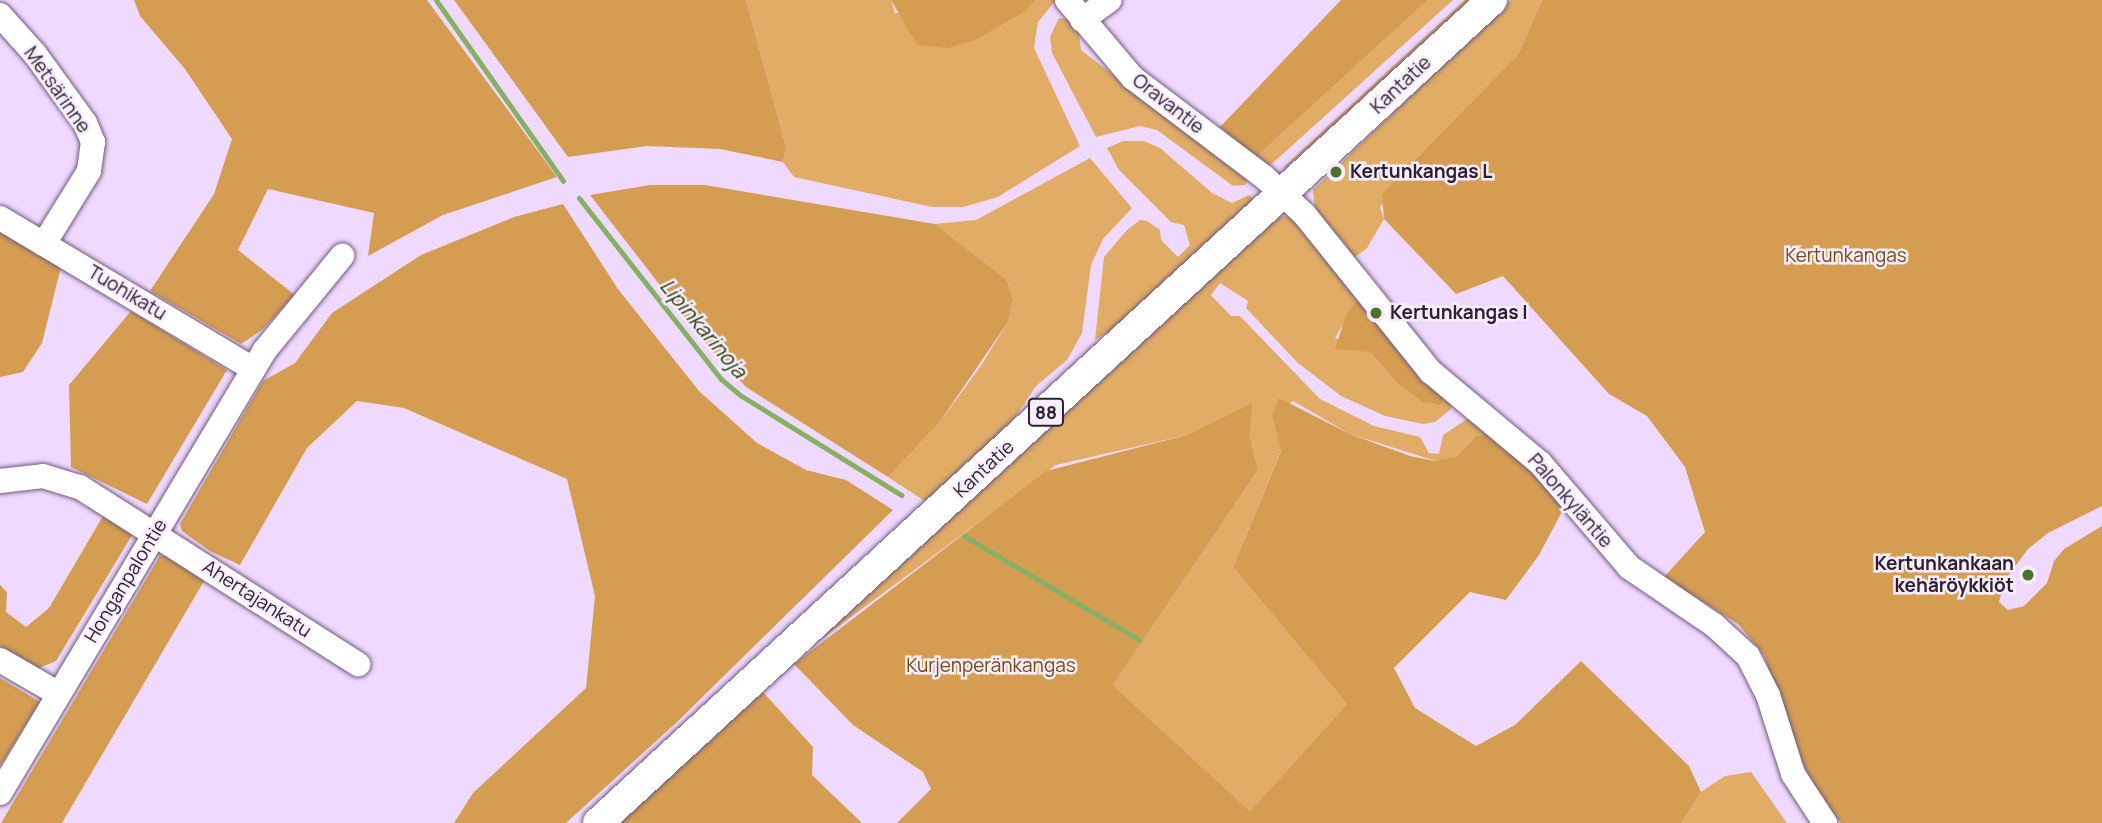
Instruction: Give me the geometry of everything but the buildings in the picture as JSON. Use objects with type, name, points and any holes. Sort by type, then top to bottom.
[{"type":"main road","name":"Kantatie","points":[[598,823],[1492,0]]},
{"type":"street","name":"Oravantie","points":[[1067,0],[1133,78],[1283,194]]},
{"type":"street","points":[[1082,20],[1110,0]]},
{"type":"street","name":"Metsärinne","points":[[0,15],[85,123],[93,142],[89,171],[44,244]]},
{"type":"street","name":"Palonkyläntie","points":[[1283,194],[1320,231],[1451,391],[1540,463],[1629,567],[1714,625],[1748,656],[1768,695],[1793,774],[1825,823]]},
{"type":"street","name":"Tuohikatu","points":[[0,218],[253,369]]},
{"type":"street","name":"Honganpalontie","points":[[0,793],[253,369],[301,301],[342,256]]},
{"type":"street","name":"Ahertajankatu","points":[[0,481],[43,476],[68,481],[155,533],[358,664]]},
{"type":"street","points":[[0,660],[59,694]]},
{"type":"shaded area","points":[[746,0],[891,0],[895,13],[1025,11],[1035,0],[1056,0],[1038,22],[1034,48],[1080,146],[998,197],[963,207],[932,207],[794,177],[783,162],[786,147]]},
{"type":"shaded area","points":[[1428,0],[1453,0],[1274,162],[1268,166],[1255,158]]},
{"type":"shaded area","points":[[1465,0],[1479,0],[1283,170],[1285,166]]},
{"type":"shaded area","points":[[1511,0],[1542,0],[1518,55],[1380,207],[1384,219],[1367,248],[1354,258],[1315,210],[1313,190]]},
{"type":"shaded area","points":[[1059,18],[1067,19],[1079,33],[1081,50],[1248,179],[1245,185],[1233,186],[1157,130],[1140,126],[1096,137],[1052,53],[1050,37]]},
{"type":"shaded area","points":[[1123,141],[1144,141],[1160,148],[1212,193],[1232,203],[1249,195],[1253,198],[1250,209],[1127,320],[1095,340],[1104,257],[1127,230],[1140,220],[1147,221],[1160,230],[1161,240],[1178,257],[1190,245],[1184,225],[1171,222],[1119,170],[1107,148]]},
{"type":"shaded area","points":[[1090,158],[1132,208],[1103,239],[1091,265],[1082,333],[1067,360],[1036,386],[1005,432],[929,504],[888,477],[939,423],[980,367],[1008,322],[1013,299],[1007,280],[935,224],[976,220]]},
{"type":"shaded area","points":[[1279,216],[1292,217],[1359,298],[1335,338],[1370,352],[1399,385],[1422,402],[1445,397],[1452,404],[1450,410],[1435,422],[1423,424],[1385,416],[1341,396],[1298,363],[1246,308],[1248,301],[1220,283],[1211,295],[1231,316],[1240,316],[1320,399],[1374,426],[1420,437],[1429,453],[1439,454],[1443,435],[1467,419],[1491,433],[1476,436],[1457,456],[1436,461],[1350,434],[1293,401],[1272,416],[1281,450],[1233,567],[1347,704],[1250,811],[1113,685],[1258,470],[1250,437],[1251,404],[1187,435],[1056,465],[816,643],[619,823]]},
{"type":"shaded area","points":[[1751,772],[1787,823],[1681,823],[1701,792],[1725,776]]},
{"type":"green space","points":[[134,0],[427,0],[557,177],[443,215],[368,256],[374,213],[268,189],[238,250],[295,295],[262,330],[241,344],[150,291],[214,194],[232,139],[185,69],[140,16]]},
{"type":"green space","points":[[454,0],[746,0],[786,147],[783,162],[720,149],[647,146],[568,157]]},
{"type":"green space","points":[[891,0],[1035,0],[1026,11],[975,40],[948,48],[917,45]]},
{"type":"green space","points":[[1341,0],[1428,0],[1255,158],[1220,127]]},
{"type":"green space","name":"Kertunkangas","points":[[1542,0],[2102,0],[2102,506],[2048,533],[2028,549],[2005,580],[1999,602],[2008,610],[2024,606],[2047,583],[2054,561],[2064,549],[2102,526],[2102,823],[1841,823],[1813,785],[1796,749],[1764,655],[1738,624],[1664,577],[1705,532],[1685,467],[1647,416],[1609,394],[1503,276],[1456,294],[1384,219],[1382,194],[1518,55]]},
{"type":"green space","points":[[650,185],[705,185],[935,224],[1007,280],[1013,299],[1008,322],[939,423],[888,477],[746,387],[704,342],[590,195]]},
{"type":"green space","points":[[563,204],[618,289],[699,391],[757,443],[806,470],[846,480],[893,510],[677,722],[566,823],[454,823],[473,793],[586,688],[595,596],[567,479],[404,408],[357,401],[307,448],[240,565],[210,551],[182,531],[180,524],[263,381],[295,363],[332,313],[421,255],[514,217]]},
{"type":"green space","points":[[0,230],[61,267],[42,343],[23,372],[0,377]]},
{"type":"green space","points":[[1359,298],[1390,341],[1445,397],[1439,405],[1422,402],[1399,385],[1370,352],[1335,349],[1346,315]]},
{"type":"green space","points":[[131,311],[227,370],[147,504],[71,467],[69,385]]},
{"type":"green space","name":"Kurjenperänkangas","points":[[1279,398],[1350,434],[1410,456],[1435,461],[1457,456],[1476,436],[1491,433],[1525,462],[1565,506],[1539,555],[1506,600],[1470,592],[1394,668],[1415,708],[1476,746],[1515,725],[1581,661],[1689,766],[1701,792],[1681,823],[897,823],[931,789],[923,772],[853,725],[794,664],[1046,471],[1187,435],[1252,403],[1250,437],[1258,470],[1113,685],[1250,811],[1347,704],[1233,567],[1281,451],[1272,416]]},
{"type":"green space","points":[[103,516],[134,532],[56,661],[39,668],[0,646],[0,585],[7,592],[6,612],[26,627],[49,608]]},
{"type":"green space","points":[[160,556],[178,556],[207,576],[62,823],[1,823]]},
{"type":"green space","points":[[0,678],[40,702],[0,766]]},
{"type":"green space","points":[[763,692],[813,747],[812,775],[862,823],[619,823]]},
{"type":"waterway","name":"Lipinkarinoja","points":[[436,0],[563,181]]},
{"type":"waterway","name":"Lipinkarinoja","points":[[579,198],[721,379],[740,395],[901,495]]},
{"type":"waterway","points":[[964,536],[1140,640]]},
{"type":"place","name":"Kertunkangas L","points":[[1336,172]]},
{"type":"place","name":"Kertunkangas I","points":[[1376,313]]},
{"type":"place","name":"Kertunkankaan kehäröykkiöt","points":[[2028,575]]}]
